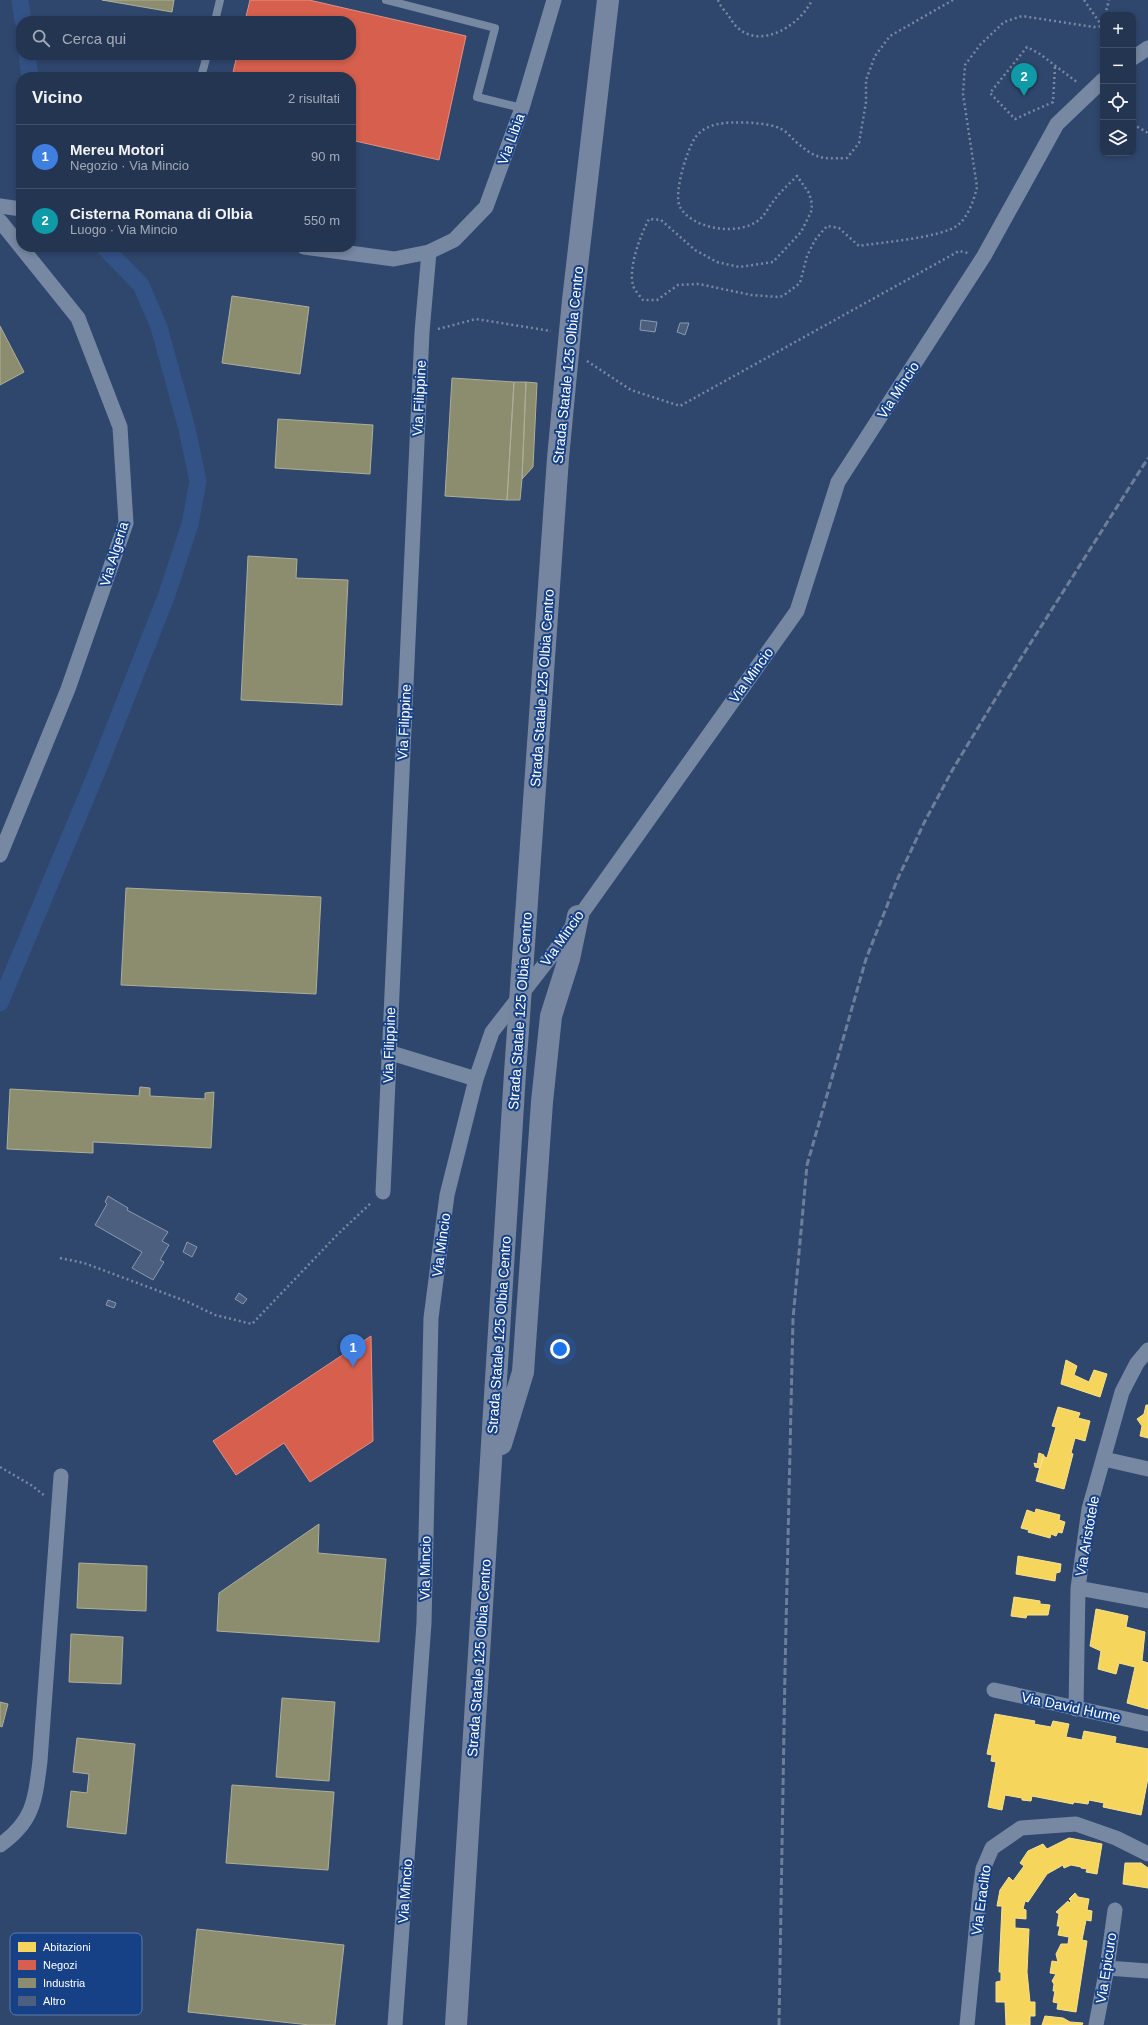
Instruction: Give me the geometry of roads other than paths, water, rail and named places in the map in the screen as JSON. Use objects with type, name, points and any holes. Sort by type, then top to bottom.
[{"type":"main road","name":"Strada Statale 125 Olbia Centro","points":[[456,2025],[515,1073],[558,458],[573,300],[608,0]]},
{"type":"main road","points":[[490,1480],[523,1372],[542,1102],[551,1016],[569,959],[578,916]]},
{"type":"street","name":"Via Libia","points":[[342,252],[394,259],[429,252],[454,240],[486,207],[522,108],[554,0]]},
{"type":"street","points":[[1136,56],[1148,48]]},
{"type":"street","name":"Via Mincio","points":[[395,2025],[424,1623],[431,1318],[447,1194],[476,1079],[492,1032],[554,951],[797,612],[838,482],[984,256],[1057,124],[1100,83]]},
{"type":"street","points":[[0,206],[16,208]]},
{"type":"street","name":"Via Algeria","points":[[0,221],[16,241]]},
{"type":"street","name":"Via Algeria","points":[[0,855],[68,689],[126,523],[120,427],[78,318],[25,252]]},
{"type":"street","name":"Via Filippine","points":[[383,1192],[388,1052],[422,332],[429,252]]},
{"type":"street","points":[[388,1052],[476,1079]]},
{"type":"street","name":"Via Aristotele","points":[[1076,1709],[1076,1620],[1078,1588],[1089,1509],[1122,1392],[1137,1364],[1148,1350]]},
{"type":"street","points":[[1104,1459],[1148,1468]]},
{"type":"street","points":[[0,1845],[22,1825],[32,1809],[36,1789],[40,1761],[61,1476]]},
{"type":"street","points":[[1078,1588],[1148,1601]]},
{"type":"street","name":"Via David Hume","points":[[994,1690],[1148,1724]]},
{"type":"street","name":"Via Eraclito","points":[[967,2025],[983,1869],[992,1848],[1021,1828],[1076,1824],[1116,1838],[1148,1854]]},
{"type":"street","name":"Via Epicuro","points":[[1096,2025],[1107,1968],[1115,1910]]},
{"type":"street","points":[[1107,1968],[1148,1971]]},
{"type":"lane","points":[[216,16],[220,0]]},
{"type":"lane","points":[[386,0],[494,28],[477,98],[522,108]]},
{"type":"lane","points":[[202,72],[206,60]]},
{"type":"waterway","points":[[20,0],[22,16]]},
{"type":"waterway","points":[[28,60],[29,72]]},
{"type":"waterway","points":[[0,1003],[96,774],[166,597],[190,524],[198,481],[187,429],[159,327],[141,285],[109,252]]},
{"type":"railway","points":[[779,2025],[793,1319],[807,1165],[866,959],[898,878],[925,821],[953,769],[1002,688],[1148,458]]},
{"type":"place","name":"Cisterna Romana di Olbia","points":[[1024,96]]},
{"type":"place","name":"Mereu Motori","points":[[353,1367]]}]
